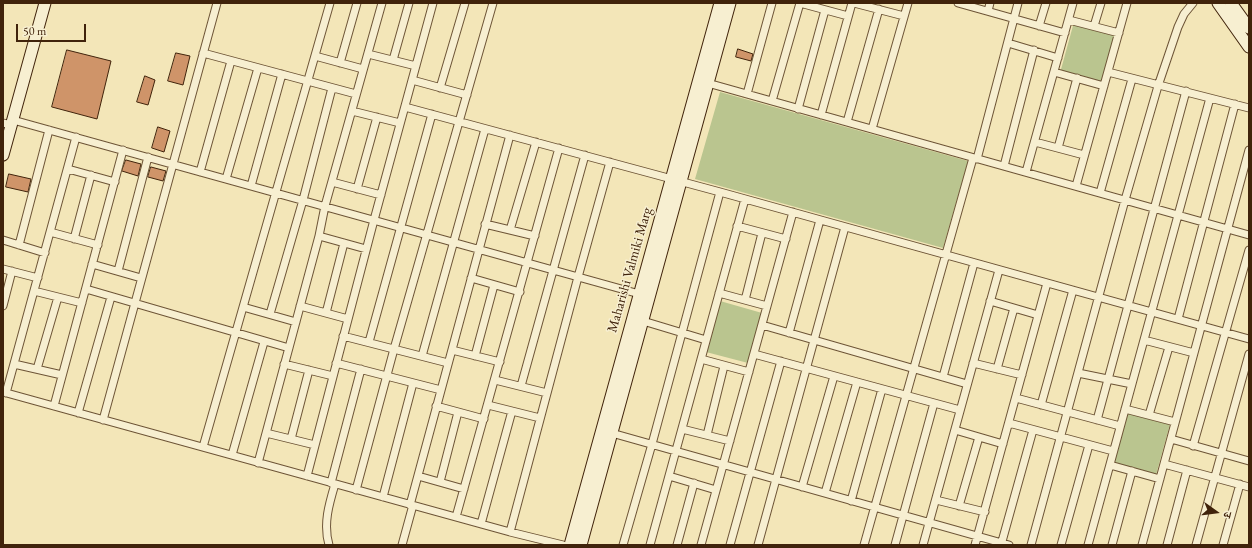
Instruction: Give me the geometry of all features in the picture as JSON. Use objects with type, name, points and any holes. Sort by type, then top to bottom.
[{"type":"street","points":[[3,155],[9,122],[45,3]]},
{"type":"street","points":[[103,420],[217,3]]},
{"type":"street","points":[[203,448],[330,3]]},
{"type":"street","points":[[340,63],[357,3]]},
{"type":"street","points":[[258,463],[319,236],[325,206],[382,3]]},
{"type":"street","points":[[393,60],[409,3]]},
{"type":"street","points":[[307,476],[366,249],[433,3]]},
{"type":"street","points":[[440,88],[465,3]]},
{"type":"street","points":[[356,490],[388,376],[394,349],[493,3]]},
{"type":"street","name":"Maharishi Valmiki Marg","points":[[581,545],[607,432],[703,82],[720,3]]},
{"type":"street","name":"Maharishi Valmiki Marg","points":[[703,82],[730,3]]},
{"type":"street","points":[[746,94],[772,3]]},
{"type":"street","points":[[772,101],[800,3],[848,16]]},
{"type":"street","points":[[821,115],[848,16],[853,3],[904,16]]},
{"type":"street","points":[[872,129],[908,3]]},
{"type":"street","points":[[961,3],[1065,33]]},
{"type":"street","points":[[988,12],[990,3]]},
{"type":"street","points":[[864,545],[1008,43],[1018,3]]},
{"type":"street","points":[[1039,26],[1046,3]]},
{"type":"street","points":[[1026,172],[1073,3]]},
{"type":"street","points":[[1094,26],[1101,3]]},
{"type":"street","points":[[1076,186],[1127,3]]},
{"type":"street","points":[[1031,545],[1125,200],[1158,86],[1178,27],[1184,14],[1193,3]]},
{"type":"street","points":[[1218,3],[1249,46]]},
{"type":"street","points":[[1231,3],[1249,28]]},
{"type":"street","points":[[847,122],[879,9]]},
{"type":"street","points":[[798,108],[825,10]]},
{"type":"street","points":[[1068,20],[1119,33]]},
{"type":"street","points":[[1008,43],[1058,58]]},
{"type":"street","points":[[1004,166],[1034,50]]},
{"type":"street","points":[[203,53],[356,94]]},
{"type":"street","points":[[368,54],[416,66]]},
{"type":"street","points":[[315,56],[363,69]]},
{"type":"street","points":[[200,172],[231,61]]},
{"type":"street","points":[[226,179],[258,68]]},
{"type":"street","points":[[1054,72],[1104,86]]},
{"type":"street","points":[[1108,72],[1249,108]]},
{"type":"street","points":[[251,186],[282,74]]},
{"type":"street","points":[[1058,148],[1077,78]]},
{"type":"street","points":[[1100,193],[1132,79]]},
{"type":"street","points":[[412,80],[467,95]]},
{"type":"street","points":[[703,82],[1249,235]]},
{"type":"street","points":[[270,314],[303,200],[332,88]]},
{"type":"street","points":[[1097,420],[1186,91]]},
{"type":"street","points":[[1088,545],[1210,98]]},
{"type":"street","points":[[1178,319],[1235,104]]},
{"type":"street","points":[[405,107],[793,212],[1249,339]]},
{"type":"street","points":[[352,110],[400,123]]},
{"type":"street","points":[[369,342],[432,114]]},
{"type":"street","points":[[357,189],[378,117]]},
{"type":"street","points":[[9,122],[76,137],[644,295]]},
{"type":"street","points":[[422,356],[486,128]]},
{"type":"street","points":[[19,245],[49,130]]},
{"type":"street","points":[[402,545],[436,406],[510,135]]},
{"type":"street","points":[[76,137],[38,278],[5,392],[356,490],[563,545]]},
{"type":"street","points":[[510,230],[536,142]]},
{"type":"street","points":[[1035,142],[1084,155]]},
{"type":"street","points":[[456,517],[559,148]]},
{"type":"street","points":[[54,406],[123,150]]},
{"type":"street","points":[[1142,545],[1249,150]]},
{"type":"street","points":[[521,386],[585,155]]},
{"type":"street","points":[[118,271],[148,157]]},
{"type":"street","points":[[510,532],[610,162]]},
{"type":"street","points":[[68,169],[115,182]]},
{"type":"street","points":[[74,239],[91,175]]},
{"type":"street","points":[[332,182],[381,194]]},
{"type":"street","points":[[623,545],[652,444],[720,192]]},
{"type":"street","points":[[659,545],[650,544],[745,199]]},
{"type":"street","points":[[701,545],[793,212]]},
{"type":"street","points":[[789,333],[820,220]]},
{"type":"street","points":[[485,224],[535,236]]},
{"type":"street","points":[[737,226],[786,239]]},
{"type":"street","points":[[758,545],[845,227]]},
{"type":"street","points":[[50,232],[98,245]]},
{"type":"street","points":[[745,300],[762,233]]},
{"type":"street","points":[[319,236],[366,249]]},
{"type":"street","points":[[3,240],[45,252]]},
{"type":"street","points":[[326,313],[344,243]]},
{"type":"street","points":[[1193,446],[1249,250]]},
{"type":"street","points":[[943,377],[974,263]]},
{"type":"street","points":[[92,264],[142,278]]},
{"type":"street","points":[[3,269],[38,278]]},
{"type":"street","points":[[923,545],[999,270]]},
{"type":"street","points":[[3,306],[12,272]]},
{"type":"street","points":[[471,278],[520,292]]},
{"type":"street","points":[[976,545],[1047,283]]},
{"type":"street","points":[[475,356],[494,285]]},
{"type":"street","points":[[86,289],[236,334],[289,348]]},
{"type":"street","points":[[1042,405],[1073,290]]},
{"type":"street","points":[[34,291],[82,303]]},
{"type":"street","points":[[719,293],[767,306]]},
{"type":"street","name":"Maharishi Valmiki Marg","points":[[570,545],[643,321],[644,295]]},
{"type":"street","points":[[38,369],[58,297]]},
{"type":"street","points":[[78,413],[112,297]]},
{"type":"street","points":[[990,301],[1038,315]]},
{"type":"street","points":[[300,306],[348,320]]},
{"type":"street","points":[[244,307],[296,322]]},
{"type":"street","points":[[998,369],[1014,308]]},
{"type":"street","points":[[643,321],[706,340]]},
{"type":"street","points":[[762,325],[967,384]]},
{"type":"street","points":[[344,336],[448,363]]},
{"type":"street","points":[[1144,340],[1194,354]]},
{"type":"street","points":[[232,455],[264,342]]},
{"type":"street","points":[[1149,415],[1169,347]]},
{"type":"street","points":[[452,350],[500,362]]},
{"type":"street","points":[[754,354],[960,410]]},
{"type":"street","points":[[1196,545],[1249,354]]},
{"type":"street","points":[[701,359],[748,372]]},
{"type":"street","points":[[730,545],[781,361]]},
{"type":"street","points":[[336,363],[441,390]]},
{"type":"street","points":[[973,363],[1022,375]]},
{"type":"street","points":[[14,364],[62,375]]},
{"type":"street","points":[[284,364],[333,376]]},
{"type":"street","points":[[707,435],[724,366]]},
{"type":"street","points":[[329,545],[326,534],[327,514],[333,483],[361,369]]},
{"type":"street","points":[[291,439],[309,370]]},
{"type":"street","points":[[1078,373],[1132,384]]},
{"type":"street","points":[[802,487],[834,376]]},
{"type":"street","points":[[495,380],[547,393]]},
{"type":"street","points":[[825,493],[857,382]]},
{"type":"street","points":[[383,497],[414,383]]},
{"type":"street","points":[[851,501],[882,389]]},
{"type":"street","points":[[1016,398],[1120,426]]},
{"type":"street","points":[[895,545],[934,403]]},
{"type":"street","points":[[488,404],[540,418]]},
{"type":"street","points":[[436,406],[484,419]]},
{"type":"street","points":[[1125,409],[1175,422]]},
{"type":"street","points":[[481,524],[512,411]]},
{"type":"street","points":[[440,482],[458,412]]},
{"type":"street","points":[[1009,423],[1114,451]]},
{"type":"street","points":[[682,429],[730,441]]},
{"type":"street","points":[[955,430],[1003,444]]},
{"type":"street","points":[[607,432],[1004,544],[1033,430]]},
{"type":"street","points":[[266,433],[315,445]]},
{"type":"street","points":[[959,506],[979,437]]},
{"type":"street","points":[[1171,439],[1193,446],[1248,458]]},
{"type":"street","points":[[1061,545],[1089,445]]},
{"type":"street","points":[[1164,464],[1249,487]]},
{"type":"street","points":[[1110,465],[1160,479]]},
{"type":"street","points":[[1167,545],[1187,470]]},
{"type":"street","points":[[1112,545],[1132,471]]},
{"type":"street","points":[[418,476],[464,488]]},
{"type":"street","points":[[669,476],[716,490]]},
{"type":"street","points":[[677,545],[694,483]]},
{"type":"street","points":[[1223,545],[1240,484]]},
{"type":"street","points":[[936,500],[985,512]]},
{"type":"green space","points":[[1074,22],[1115,33],[1101,84],[1060,73]]},
{"type":"green space","points":[[720,92],[968,161],[943,248],[695,179]]},
{"type":"green space","points":[[720,301],[762,313],[748,363],[706,352]]},
{"type":"green space","points":[[1128,413],[1170,424],[1156,475],[1114,464]]},
{"type":"building","points":[[738,49],[753,54],[751,61],[736,57]]},
{"type":"building","points":[[67,50],[111,61],[97,119],[52,107]]},
{"type":"building","points":[[176,53],[190,56],[183,85],[168,81]]},
{"type":"building","points":[[145,76],[155,80],[148,105],[137,102]]},
{"type":"building","points":[[158,127],[170,131],[164,152],[152,148]]},
{"type":"building","points":[[126,160],[141,164],[138,176],[122,171]]},
{"type":"building","points":[[151,167],[166,171],[163,181],[148,177]]},
{"type":"building","points":[[9,174],[31,179],[28,192],[6,187]]}]
